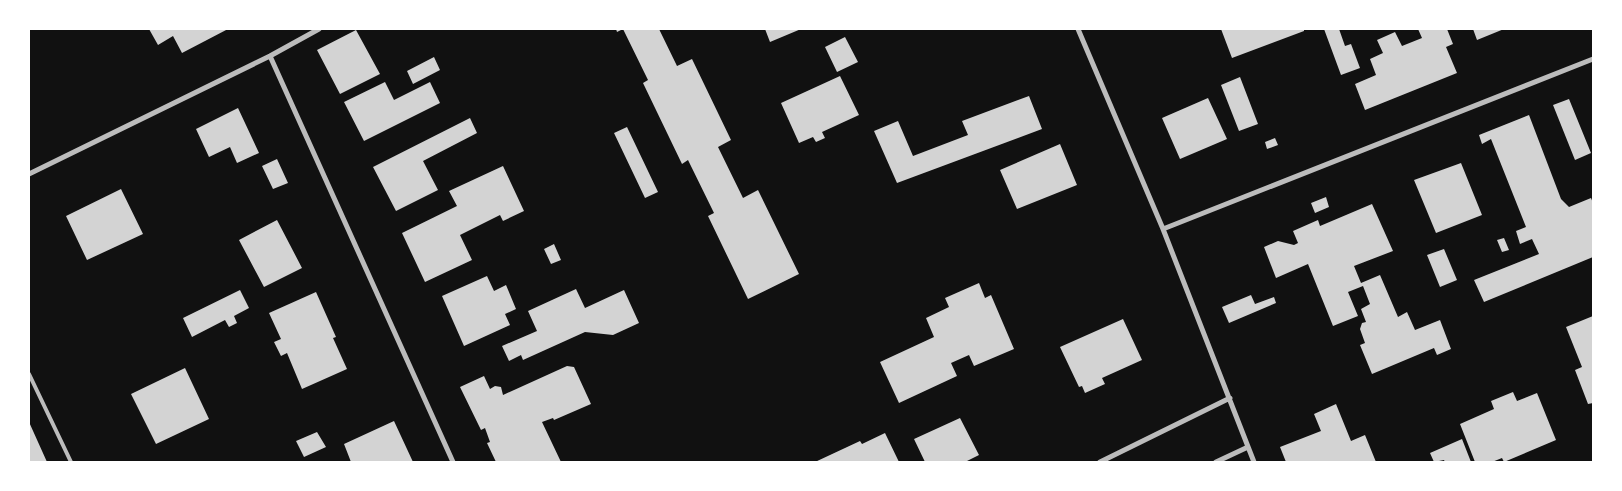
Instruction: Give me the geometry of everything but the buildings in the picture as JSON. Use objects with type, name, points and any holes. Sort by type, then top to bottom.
[{"type":"street","points":[[29,174],[270,56],[320,29]]},
{"type":"street","points":[[1078,29],[1163,229],[1254,462]]},
{"type":"street","points":[[270,56],[453,462]]},
{"type":"street","points":[[1163,229],[1593,60]]},
{"type":"street","points":[[1100,462],[1230,398]]},
{"type":"street","points":[[1216,462],[1248,447]]},
{"type":"lane","points":[[29,374],[71,462]]}]
